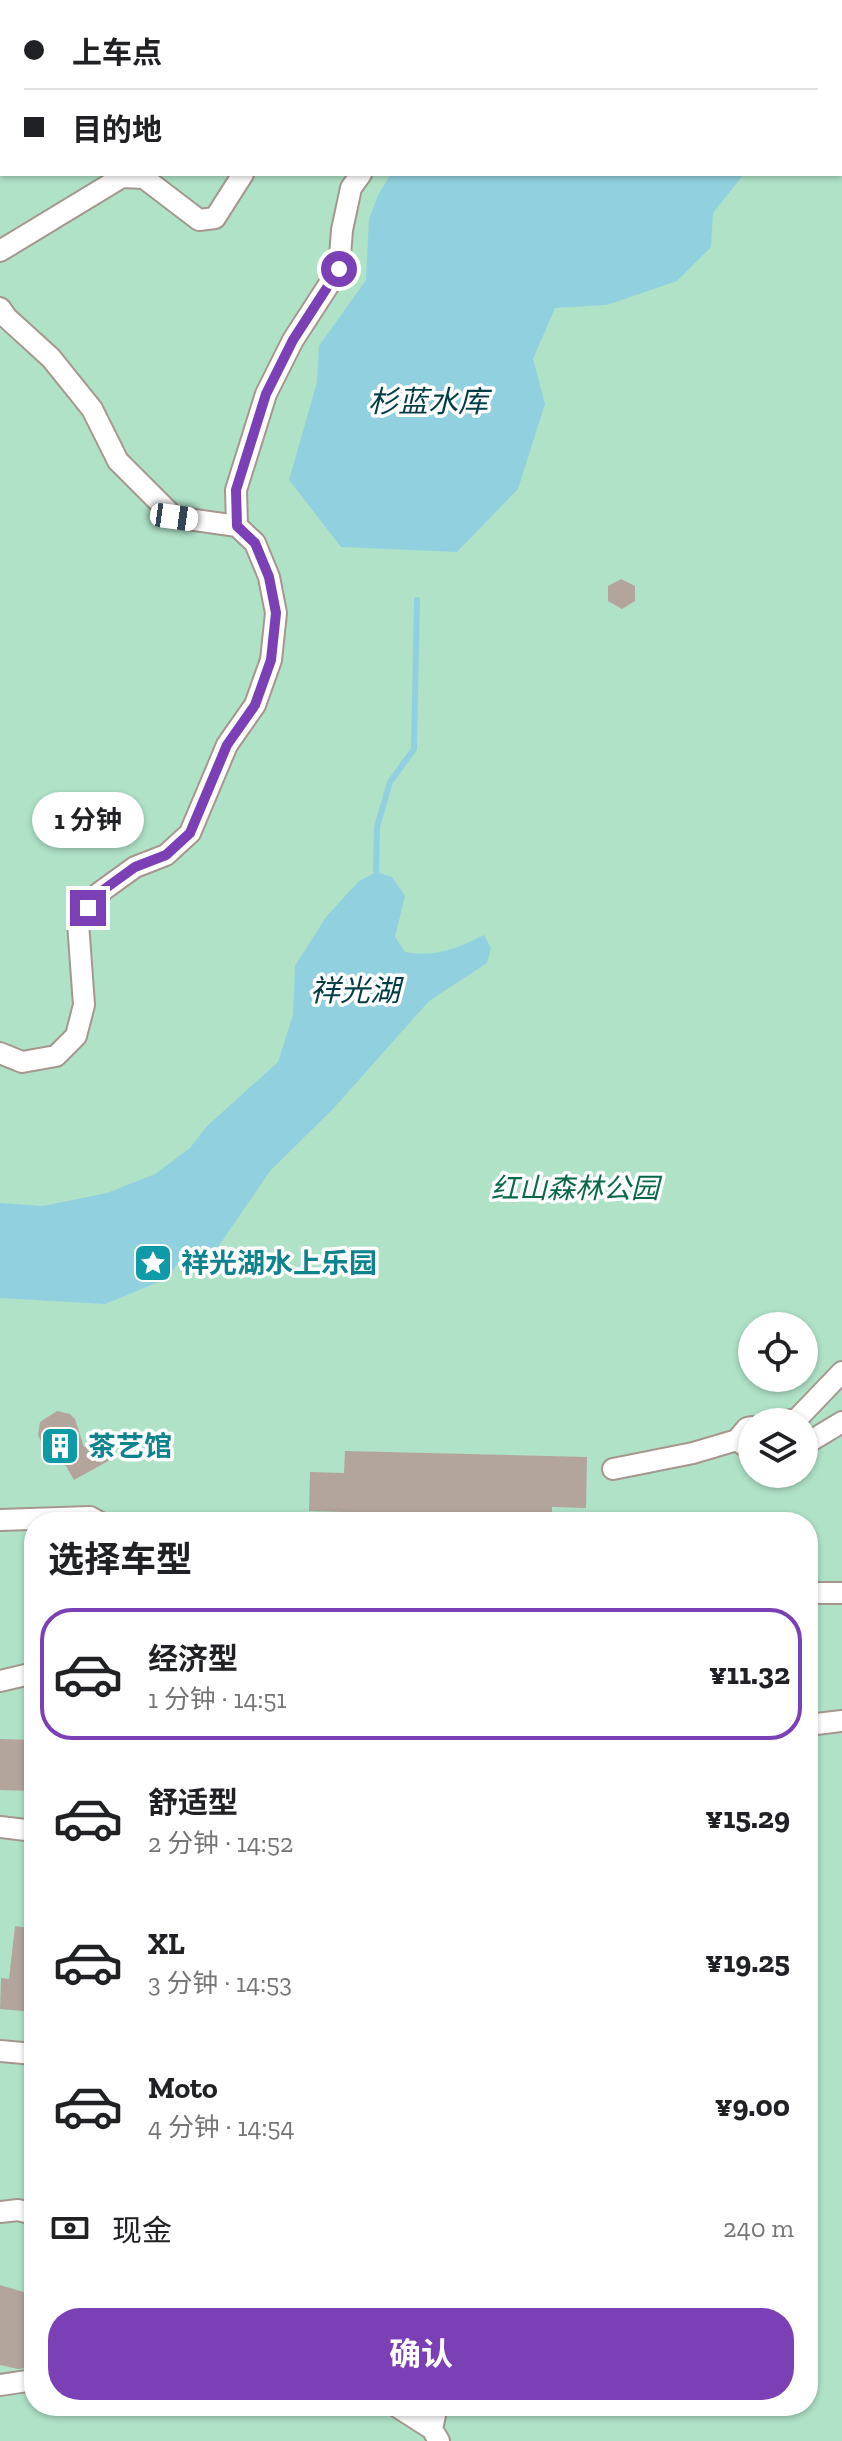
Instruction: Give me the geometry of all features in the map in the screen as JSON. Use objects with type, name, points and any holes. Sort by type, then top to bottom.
[{"type":"street","points":[[0,251],[122,177],[144,178],[199,220],[215,218],[242,176]]},
{"type":"street","points":[[237,526],[236,490],[266,394],[293,340],[339,269],[351,188],[360,176]]},
{"type":"street","points":[[0,308],[51,358],[92,409],[118,461],[174,517],[237,526],[255,543],[269,577],[276,613],[271,660],[255,705],[227,745],[190,833],[166,855],[135,867],[99,893],[78,923],[78,959],[84,1005],[76,1036],[56,1056],[22,1062],[0,1053]]},
{"type":"street","points":[[808,1408],[842,1372]]},
{"type":"street","points":[[818,1437],[842,1422]]},
{"type":"street","points":[[613,1469],[738,1441]]},
{"type":"street","points":[[0,1520],[24,1519]]},
{"type":"street","points":[[818,1593],[842,1593]]},
{"type":"street","points":[[0,1681],[24,1675]]},
{"type":"street","points":[[818,1724],[842,1721]]},
{"type":"street","points":[[0,1827],[24,1830]]},
{"type":"street","points":[[0,2051],[24,2053]]},
{"type":"street","points":[[0,2212],[24,2212]]},
{"type":"street","points":[[0,2385],[24,2381]]},
{"type":"street","points":[[410,2416],[436,2435]]},
{"type":"green space","name":"红山森林公园","points":[[0,176],[842,176],[842,2441],[0,2441]]},
{"type":"water","name":"杉蓝水库","points":[[390,176],[742,176],[713,213],[711,247],[677,281],[607,305],[555,308],[533,359],[545,404],[518,489],[457,552],[341,547],[289,480],[317,382],[319,346],[366,280],[369,219]]},
{"type":"water","name":"祥光湖","points":[[376,872],[392,877],[405,896],[395,937],[405,952],[446,951],[484,935],[491,948],[487,963],[429,1001],[333,1109],[270,1171],[218,1247],[185,1254],[166,1279],[105,1304],[0,1298],[0,1203],[43,1206],[107,1193],[155,1174],[190,1148],[206,1127],[278,1062],[293,1015],[295,966],[326,917],[358,882]]},
{"type":"building","points":[[621,579],[635,586],[635,601],[622,609],[608,601],[608,586]]},
{"type":"building","name":"茶艺馆","points":[[57,1411],[70,1414],[75,1419],[84,1447],[101,1438],[112,1459],[74,1480],[59,1454],[44,1448],[38,1435],[40,1422]]},
{"type":"building","points":[[345,1451],[587,1457],[586,1508],[552,1507],[552,1512],[309,1511],[310,1472],[344,1473]]},
{"type":"building","points":[[0,1739],[24,1740],[24,1791],[0,1790]]},
{"type":"building","points":[[15,1926],[24,1927],[24,2011],[0,2009],[1,1978],[9,1979]]},
{"type":"building","points":[[0,2285],[24,2292],[24,2368],[0,2365]]},
{"type":"waterway","points":[[376,872],[377,827],[390,782],[414,749],[417,600]]},
{"type":"place","name":"祥光湖水上乐园","points":[[153,1263]]},
{"type":"place","name":"茶艺馆","points":[[60,1446]]},
{"type":"route","points":[[88,908],[99,893],[135,867],[166,855],[190,833],[227,745],[255,705],[271,660],[276,613],[269,577],[255,543],[237,526],[236,490],[266,394],[293,340],[339,269]]}]
